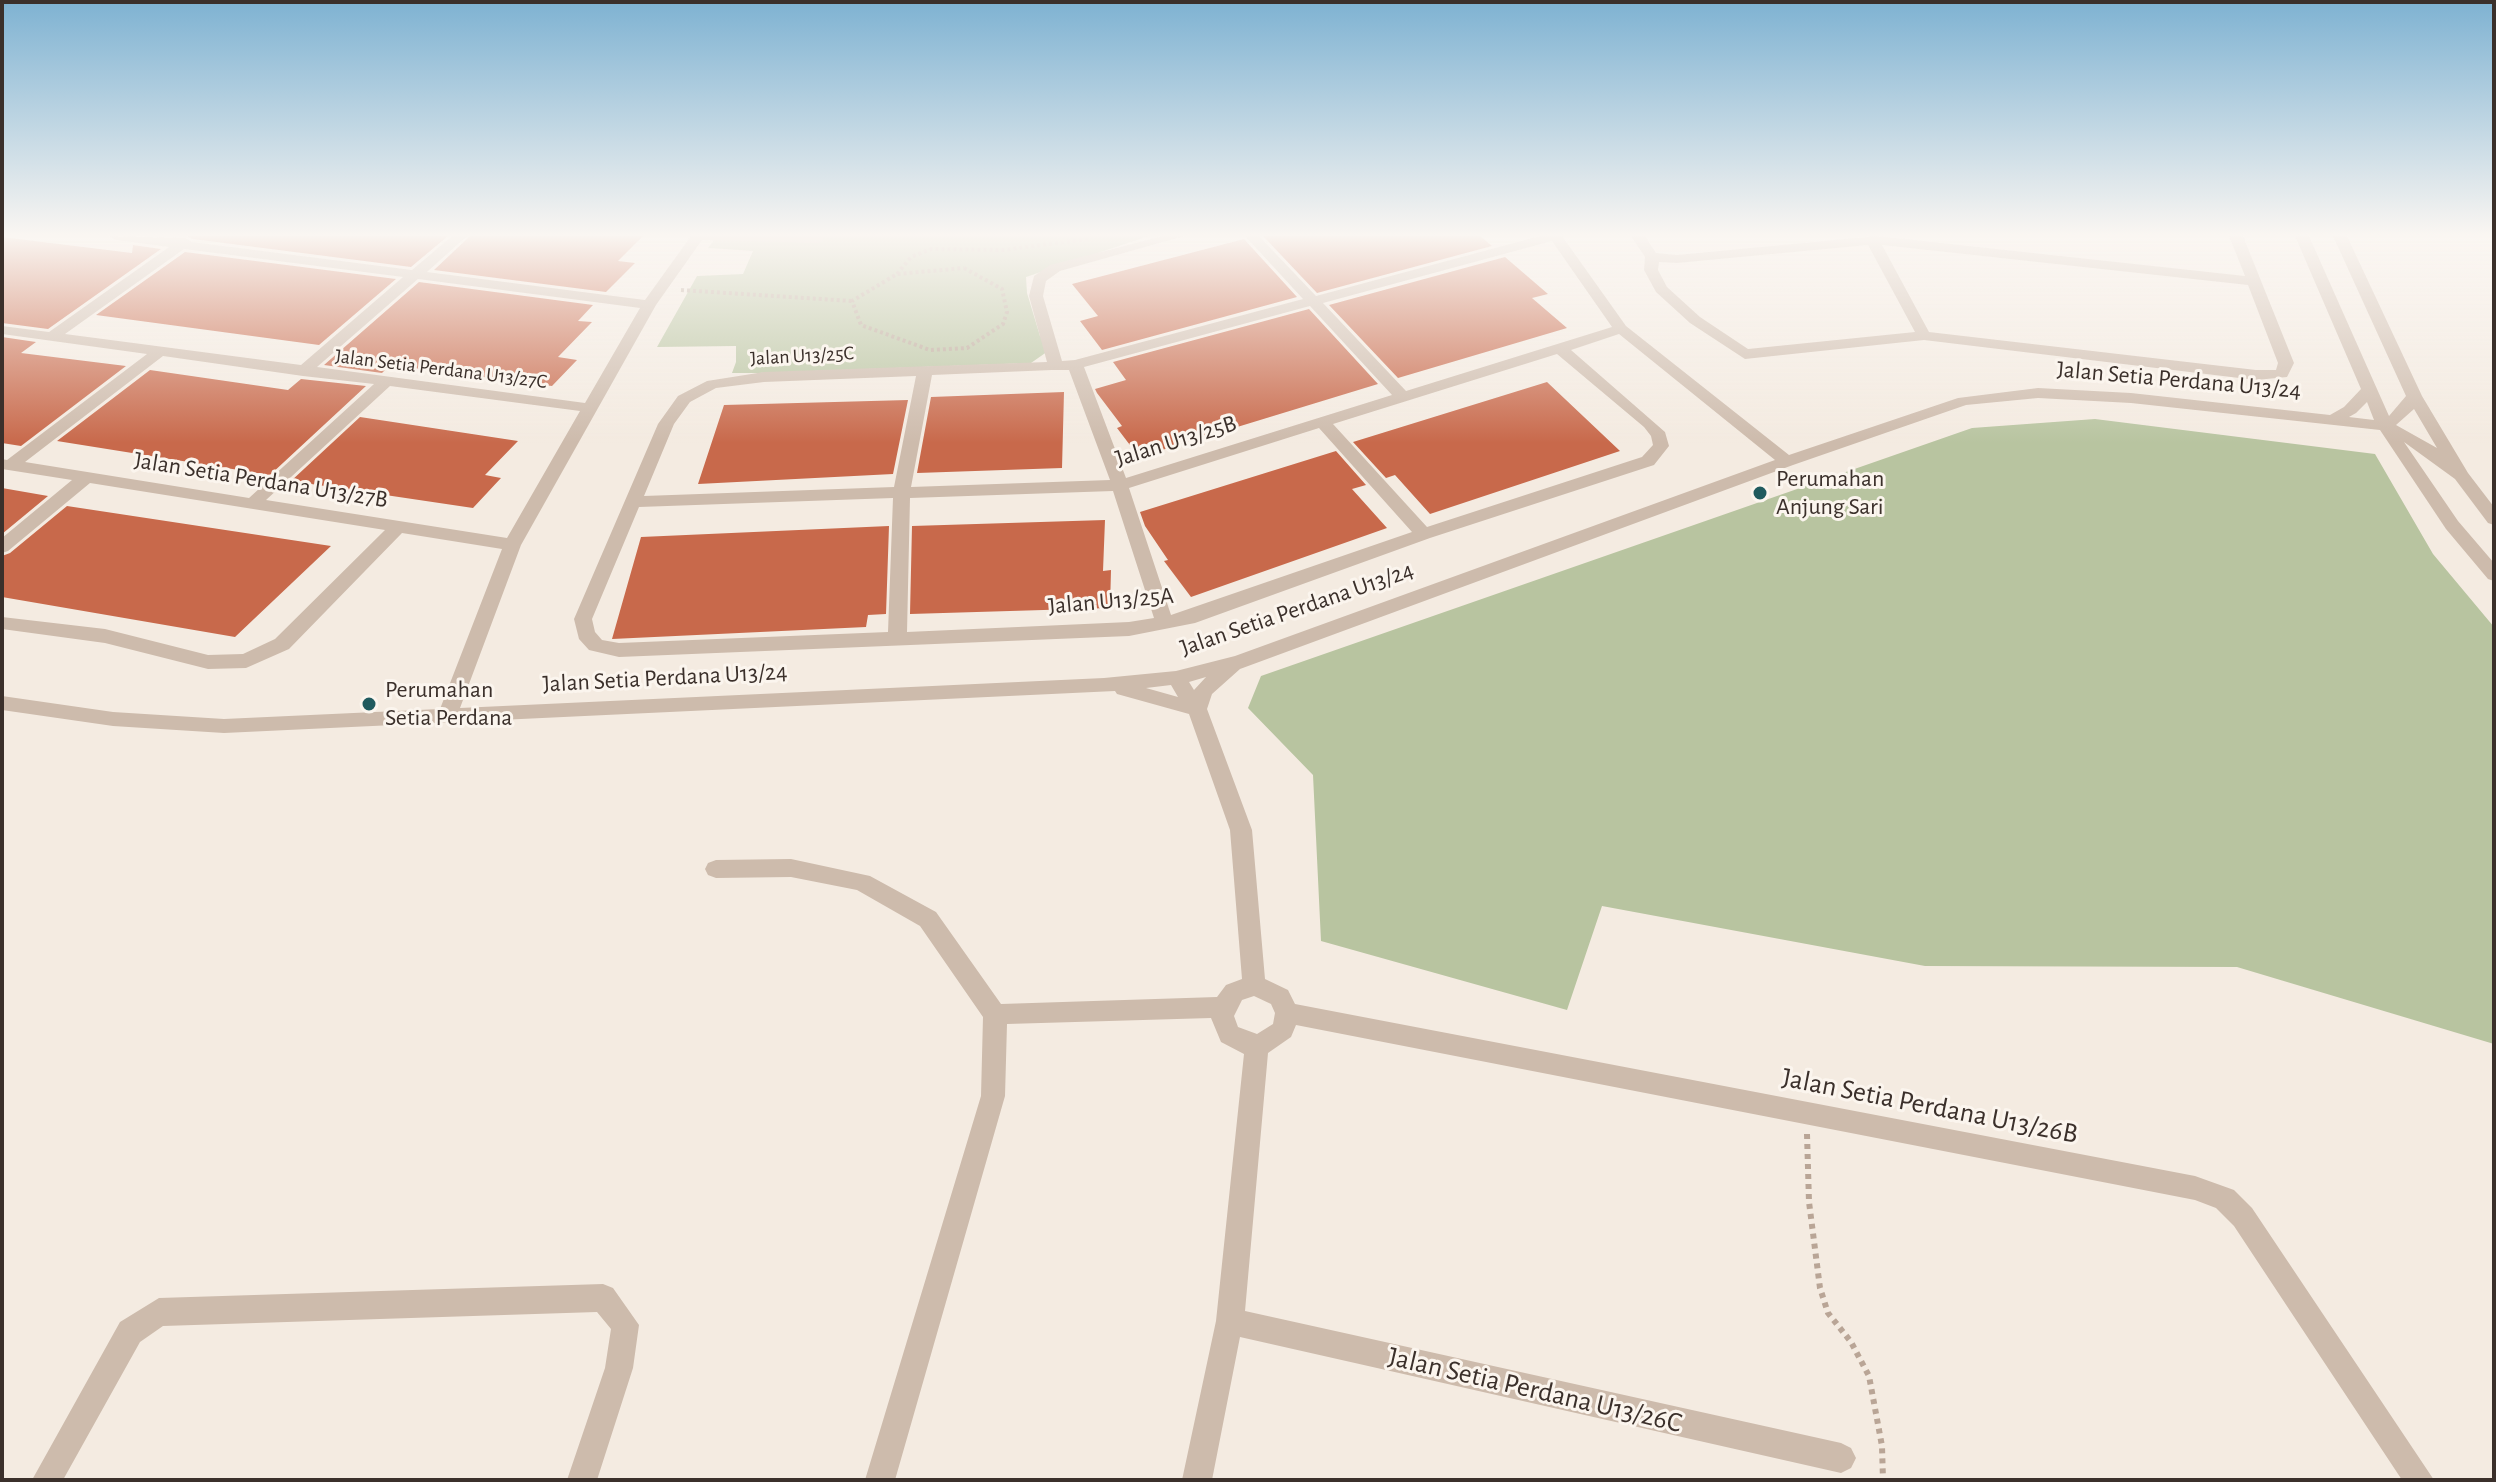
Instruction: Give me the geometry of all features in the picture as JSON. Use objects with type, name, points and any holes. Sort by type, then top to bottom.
[{"type":"street","points":[[51,337],[96,305]]},
{"type":"street","points":[[303,371],[378,305]]},
{"type":"street","points":[[447,715],[512,545],[649,305]]},
{"type":"street","points":[[1039,305],[1056,367]]},
{"type":"street","name":"Jalan U13/25C","points":[[631,502],[666,424],[684,399],[712,384],[764,377],[1075,365],[1299,305]]},
{"type":"street","points":[[1319,305],[1402,396]]},
{"type":"street","points":[[1604,305],[1621,329],[1787,461]]},
{"type":"street","points":[[1679,305],[1745,354],[1924,336],[2256,375],[2282,374],[2286,363],[2263,305]]},
{"type":"street","points":[[1907,305],[1924,336]]},
{"type":"street","points":[[2332,305],[2385,426],[2452,525],[2494,575]]},
{"type":"street","points":[[2372,305],[2414,396],[2461,475],[2494,519]]},
{"type":"street","name":"Jalan U13/25B","points":[[631,502],[1120,485],[1621,329]]},
{"type":"street","name":"Jalan Setia Perdana U13/27C","points":[[2,330],[590,408]]},
{"type":"street","name":"Jalan U13/25A","points":[[631,502],[583,619],[586,634],[596,645],[619,650],[1129,629],[1188,618],[1424,534],[1648,461],[1661,446],[1659,435],[1561,349]]},
{"type":"street","points":[[6,464],[159,352]]},
{"type":"street","points":[[1075,365],[1120,485],[1165,623]]},
{"type":"street","points":[[897,638],[902,492],[925,370]]},
{"type":"street","points":[[254,502],[384,383]]},
{"type":"street","points":[[2333,420],[2350,410],[2369,390]]},
{"type":"street","name":"Jalan Setia Perdana U13/24","points":[[2,703],[113,719],[224,726],[1104,685],[1176,678],[1239,662],[1787,461],[1964,401],[2038,393],[2131,398],[2385,426]]},
{"type":"street","points":[[2385,426],[2403,413],[2414,396]]},
{"type":"street","points":[[2333,420],[2382,442],[2408,461]]},
{"type":"street","points":[[1321,421],[1424,534]]},
{"type":"street","points":[[2385,426],[2424,446],[2461,475]]},
{"type":"street","points":[[1755,435],[1788,443],[1840,443]]},
{"type":"street","points":[[1743,477],[1753,464],[1755,435]]},
{"type":"street","name":"Jalan Setia Perdana U13/27B","points":[[6,464],[512,545]]},
{"type":"street","points":[[2,547],[87,477]]},
{"type":"street","points":[[2,623],[105,636],[208,662],[246,661],[282,644],[399,526]]},
{"type":"street","points":[[1197,709],[1204,690],[1239,662]]},
{"type":"street","points":[[1176,678],[1197,709],[1241,830],[1254,986]]},
{"type":"street","points":[[1104,685],[1147,693],[1197,709]]},
{"type":"street","points":[[716,869],[791,868],[862,882],[928,919],[995,1015],[993,1096],[880,1480]]},
{"type":"street","points":[[1254,986],[1272,991],[1280,997],[1287,1013],[1287,1022],[1276,1037],[1257,1045],[1246,1044],[1229,1034],[1224,1026],[1223,1007],[1234,992],[1254,986]]},
{"type":"street","points":[[995,1015],[1032,1011],[1223,1007]]},
{"type":"street","name":"Jalan Setia Perdana U13/26B","points":[[1287,1013],[2195,1188],[2225,1199],[2243,1217],[2419,1480]]},
{"type":"street","points":[[1197,1480],[1230,1321],[1257,1045]]},
{"type":"street","points":[[47,1480],[130,1332],[159,1312],[603,1298],[625,1325],[619,1368],[582,1480]]},
{"type":"street","name":"Jalan Setia Perdana U13/26C","points":[[1230,1321],[1841,1458]]},
{"type":"path","points":[[854,305],[861,325],[930,350],[967,348],[1003,324],[1006,305]]},
{"type":"path","points":[[1807,1113],[1809,1202],[1820,1288],[1828,1313],[1851,1342],[1869,1376],[1882,1446],[1883,1480]]},
{"type":"green space","points":[[681,305],[1031,305],[1040,336],[1051,349],[1031,363],[732,373],[736,346],[657,347]]},
{"type":"green space","points":[[2095,419],[2375,454],[2433,554],[2494,627],[2494,1044],[2237,967],[1925,966],[1602,906],[1567,1010],[1321,941],[1313,775],[1248,708],[1261,676],[1972,428]]},
{"type":"building","points":[[2,305],[82,305],[48,329],[2,323]]},
{"type":"building","points":[[110,305],[365,305],[319,345],[96,315]]},
{"type":"building","points":[[392,305],[593,305],[578,321],[592,322],[558,357],[577,360],[552,386],[390,365],[382,373],[324,365]]},
{"type":"building","points":[[1089,305],[1267,305],[1102,350],[1080,321],[1098,316]]},
{"type":"building","points":[[1329,305],[1540,305],[1567,328],[1398,378]]},
{"type":"building","points":[[1309,309],[1378,384],[1139,457],[1117,428],[1122,426],[1095,389],[1126,380],[1113,362]]},
{"type":"building","points":[[2,337],[36,342],[21,353],[126,366],[21,446],[2,443]]},
{"type":"building","points":[[150,370],[288,390],[301,379],[366,386],[270,475],[57,441]]},
{"type":"building","points":[[1547,382],[1620,451],[1430,514],[1395,475],[1386,478],[1353,442]]},
{"type":"building","points":[[1064,392],[1062,468],[917,473],[931,397]]},
{"type":"building","points":[[908,400],[893,474],[698,484],[724,405]]},
{"type":"building","points":[[360,417],[518,441],[485,475],[501,478],[473,508],[291,481]]},
{"type":"building","points":[[1336,451],[1366,485],[1352,489],[1387,528],[1191,597],[1164,561],[1168,560],[1145,526],[1140,512]]},
{"type":"building","points":[[2,488],[48,496],[2,534]]},
{"type":"building","points":[[67,506],[331,546],[235,637],[2,597],[2,556],[10,553]]},
{"type":"building","points":[[1105,520],[1103,571],[1111,570],[1110,608],[910,614],[912,526]]},
{"type":"building","points":[[889,526],[886,614],[868,615],[866,627],[612,639],[641,537]]},
{"type":"place","name":"Perumahan Anjung Sari","points":[[1760,493]]},
{"type":"place","name":"Perumahan Setia Perdana","points":[[369,704]]}]
